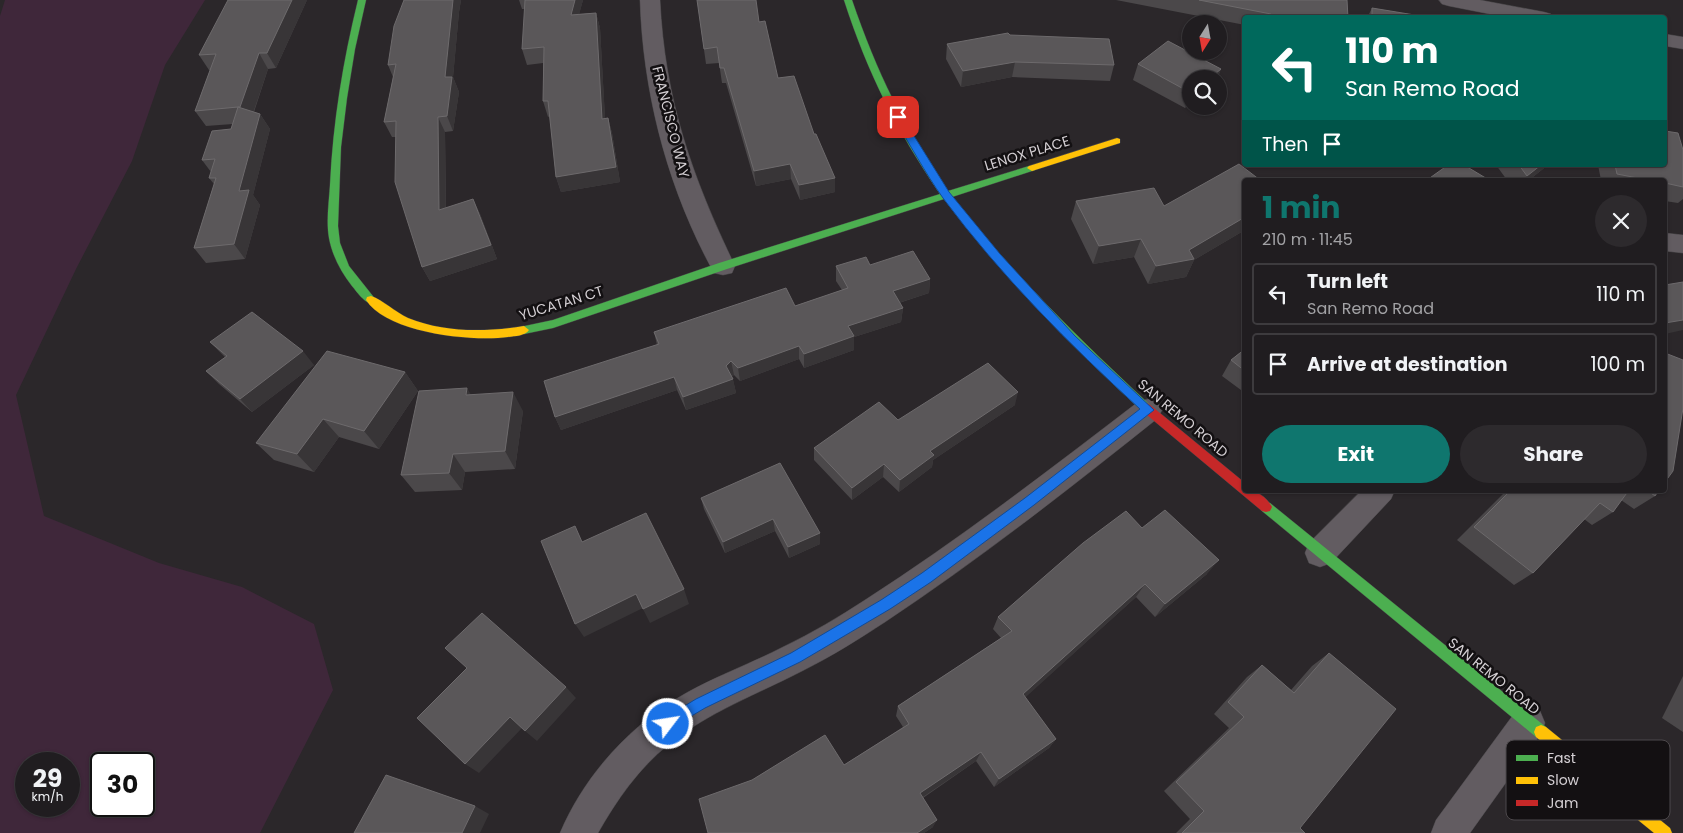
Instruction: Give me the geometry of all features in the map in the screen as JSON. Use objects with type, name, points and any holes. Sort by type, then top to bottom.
[{"type":"street","name":"YUCATAN CT","points":[[362,0],[352,34],[340,107],[333,227],[334,243],[344,270],[354,286],[364,296],[379,307],[417,325],[464,334],[507,334],[553,324],[722,266],[946,194]]},
{"type":"street","name":"FRANCISCO WAY","points":[[650,0],[651,35],[656,64],[678,162],[722,266]]},
{"type":"street","name":"SAN REMO ROAD","points":[[848,0],[854,23],[878,82],[907,134],[946,194],[1026,292],[1071,339],[1148,410],[1242,488]]},
{"type":"street","points":[[1449,0],[1528,15]]},
{"type":"street","points":[[1667,40],[1683,43]]},
{"type":"street","name":"LENOX PLACE","points":[[946,194],[1116,141]]},
{"type":"street","points":[[1667,242],[1683,244]]},
{"type":"street","points":[[578,833],[600,796],[619,772],[644,745],[668,724],[701,704],[796,658],[886,605],[926,578],[1148,410]]},
{"type":"street","name":"SAN REMO ROAD","points":[[1248,493],[1549,740]]},
{"type":"street","points":[[1320,553],[1378,493]]},
{"type":"street","points":[[1516,740],[1528,723]]},
{"type":"street","points":[[1449,833],[1506,754]]},
{"type":"street","name":"SAN REMO ROAD","points":[[1649,820],[1665,833]]},
{"type":"shaded area","points":[[5,0],[205,0],[165,65],[132,161],[76,269],[16,395],[44,516],[159,563],[242,587],[314,624],[333,690],[260,833],[0,833],[0,16]]},
{"type":"building","points":[[228,0],[292,0],[267,53],[259,53],[240,107],[195,111],[216,54],[199,55]]},
{"type":"building","points":[[404,0],[453,0],[445,77],[452,77],[447,116],[438,117],[439,210],[473,199],[491,245],[422,267],[395,182],[396,121],[384,122],[396,64],[388,65],[394,26]]},
{"type":"building","points":[[525,0],[575,0],[571,15],[596,13],[602,119],[608,118],[616,167],[556,177],[548,101],[543,101],[544,47],[522,49]]},
{"type":"building","points":[[697,0],[756,0],[759,22],[765,21],[778,78],[794,76],[814,134],[816,134],[835,178],[799,185],[790,164],[754,171],[724,68],[720,68],[717,47],[704,49]]},
{"type":"building","points":[[1199,0],[1347,0],[1348,15],[1271,14]]},
{"type":"building","points":[[1372,8],[1415,15],[1372,15]]},
{"type":"building","points":[[1008,33],[1010,35],[1109,39],[1114,65],[1015,62],[963,71],[947,44]]},
{"type":"building","points":[[1168,41],[1182,48],[1182,60],[1204,60],[1221,69],[1182,70],[1182,88],[1138,64]]},
{"type":"building","points":[[238,107],[260,114],[239,191],[249,190],[234,244],[194,248],[216,178],[209,178],[215,159],[202,160],[212,131],[231,129]]},
{"type":"building","points":[[1667,131],[1678,133],[1683,150],[1683,187],[1667,183],[1667,178],[1638,178],[1617,174],[1615,167],[1667,167]]},
{"type":"building","points":[[1239,164],[1257,178],[1242,178],[1242,219],[1189,250],[1194,259],[1156,266],[1141,239],[1099,246],[1076,201],[1154,188],[1164,206]]},
{"type":"building","points":[[1445,167],[1467,167],[1486,178],[1430,178]]},
{"type":"building","points":[[1520,167],[1538,167],[1527,176]]},
{"type":"building","points":[[913,251],[930,279],[893,291],[903,308],[848,326],[854,336],[804,354],[799,346],[738,368],[731,361],[726,366],[733,379],[683,397],[674,377],[555,417],[544,381],[659,344],[654,332],[786,288],[795,306],[848,288],[836,266],[866,257],[870,265]]},
{"type":"building","points":[[1683,282],[1683,320],[1667,323],[1667,285]]},
{"type":"building","points":[[252,312],[303,351],[240,399],[206,371],[227,356],[210,342]]},
{"type":"building","points":[[327,351],[405,372],[364,431],[323,419],[297,454],[256,443]]},
{"type":"building","points":[[1242,351],[1242,369],[1231,360]]},
{"type":"building","points":[[1667,354],[1683,360],[1683,408],[1673,471],[1667,479]]},
{"type":"building","points":[[988,363],[1018,392],[930,451],[934,455],[900,480],[884,464],[852,488],[814,448],[879,402],[898,420]]},
{"type":"building","points":[[467,388],[466,395],[513,392],[505,451],[453,454],[449,473],[401,475],[419,391]]},
{"type":"building","points":[[780,463],[820,533],[788,547],[773,519],[723,542],[701,498]]},
{"type":"building","points":[[1508,493],[1627,493],[1613,512],[1600,503],[1533,573],[1474,527]]},
{"type":"building","points":[[1165,510],[1219,560],[1165,604],[1145,584],[1023,694],[1056,739],[999,779],[981,752],[920,793],[937,820],[917,833],[708,833],[699,799],[752,780],[825,735],[844,765],[909,724],[898,706],[1012,631],[998,617],[1083,543],[1126,511],[1142,528]]},
{"type":"building","points":[[646,513],[684,589],[643,609],[636,594],[575,624],[541,541],[575,526],[582,542]]},
{"type":"building","points":[[482,613],[566,687],[525,731],[510,717],[465,764],[417,718],[467,668],[445,648]]},
{"type":"building","points":[[1329,653],[1396,709],[1300,828],[1305,833],[1182,833],[1204,811],[1176,782],[1244,717],[1228,702],[1262,665],[1294,693]]},
{"type":"building","points":[[386,775],[475,806],[462,833],[354,833]]},
{"type":"traffic: fast","points":[[362,0],[342,98],[337,147],[333,226],[335,243],[345,267],[359,288],[371,300]]},
{"type":"traffic: fast","points":[[848,0],[881,87],[919,156],[946,196],[976,234],[1041,307],[1145,407]]},
{"type":"traffic: fast","points":[[524,330],[553,324],[723,266],[1032,168]]},
{"type":"traffic: fast","points":[[1266,507],[1541,732]]},
{"type":"traffic: slow","points":[[1032,168],[1117,141]]},
{"type":"traffic: slow","points":[[371,300],[386,311],[404,320],[444,332],[485,334],[524,330]]},
{"type":"traffic: slow","points":[[1541,732],[1551,740]]},
{"type":"traffic: slow","points":[[1649,820],[1665,833]]},
{"type":"traffic: jam","points":[[1145,407],[1242,487]]},
{"type":"traffic: jam","points":[[1249,493],[1266,507]]},
{"type":"route","points":[[668,724],[701,704],[796,658],[886,605],[926,578],[1148,410],[1071,339],[996,257],[946,194],[898,117]]}]
